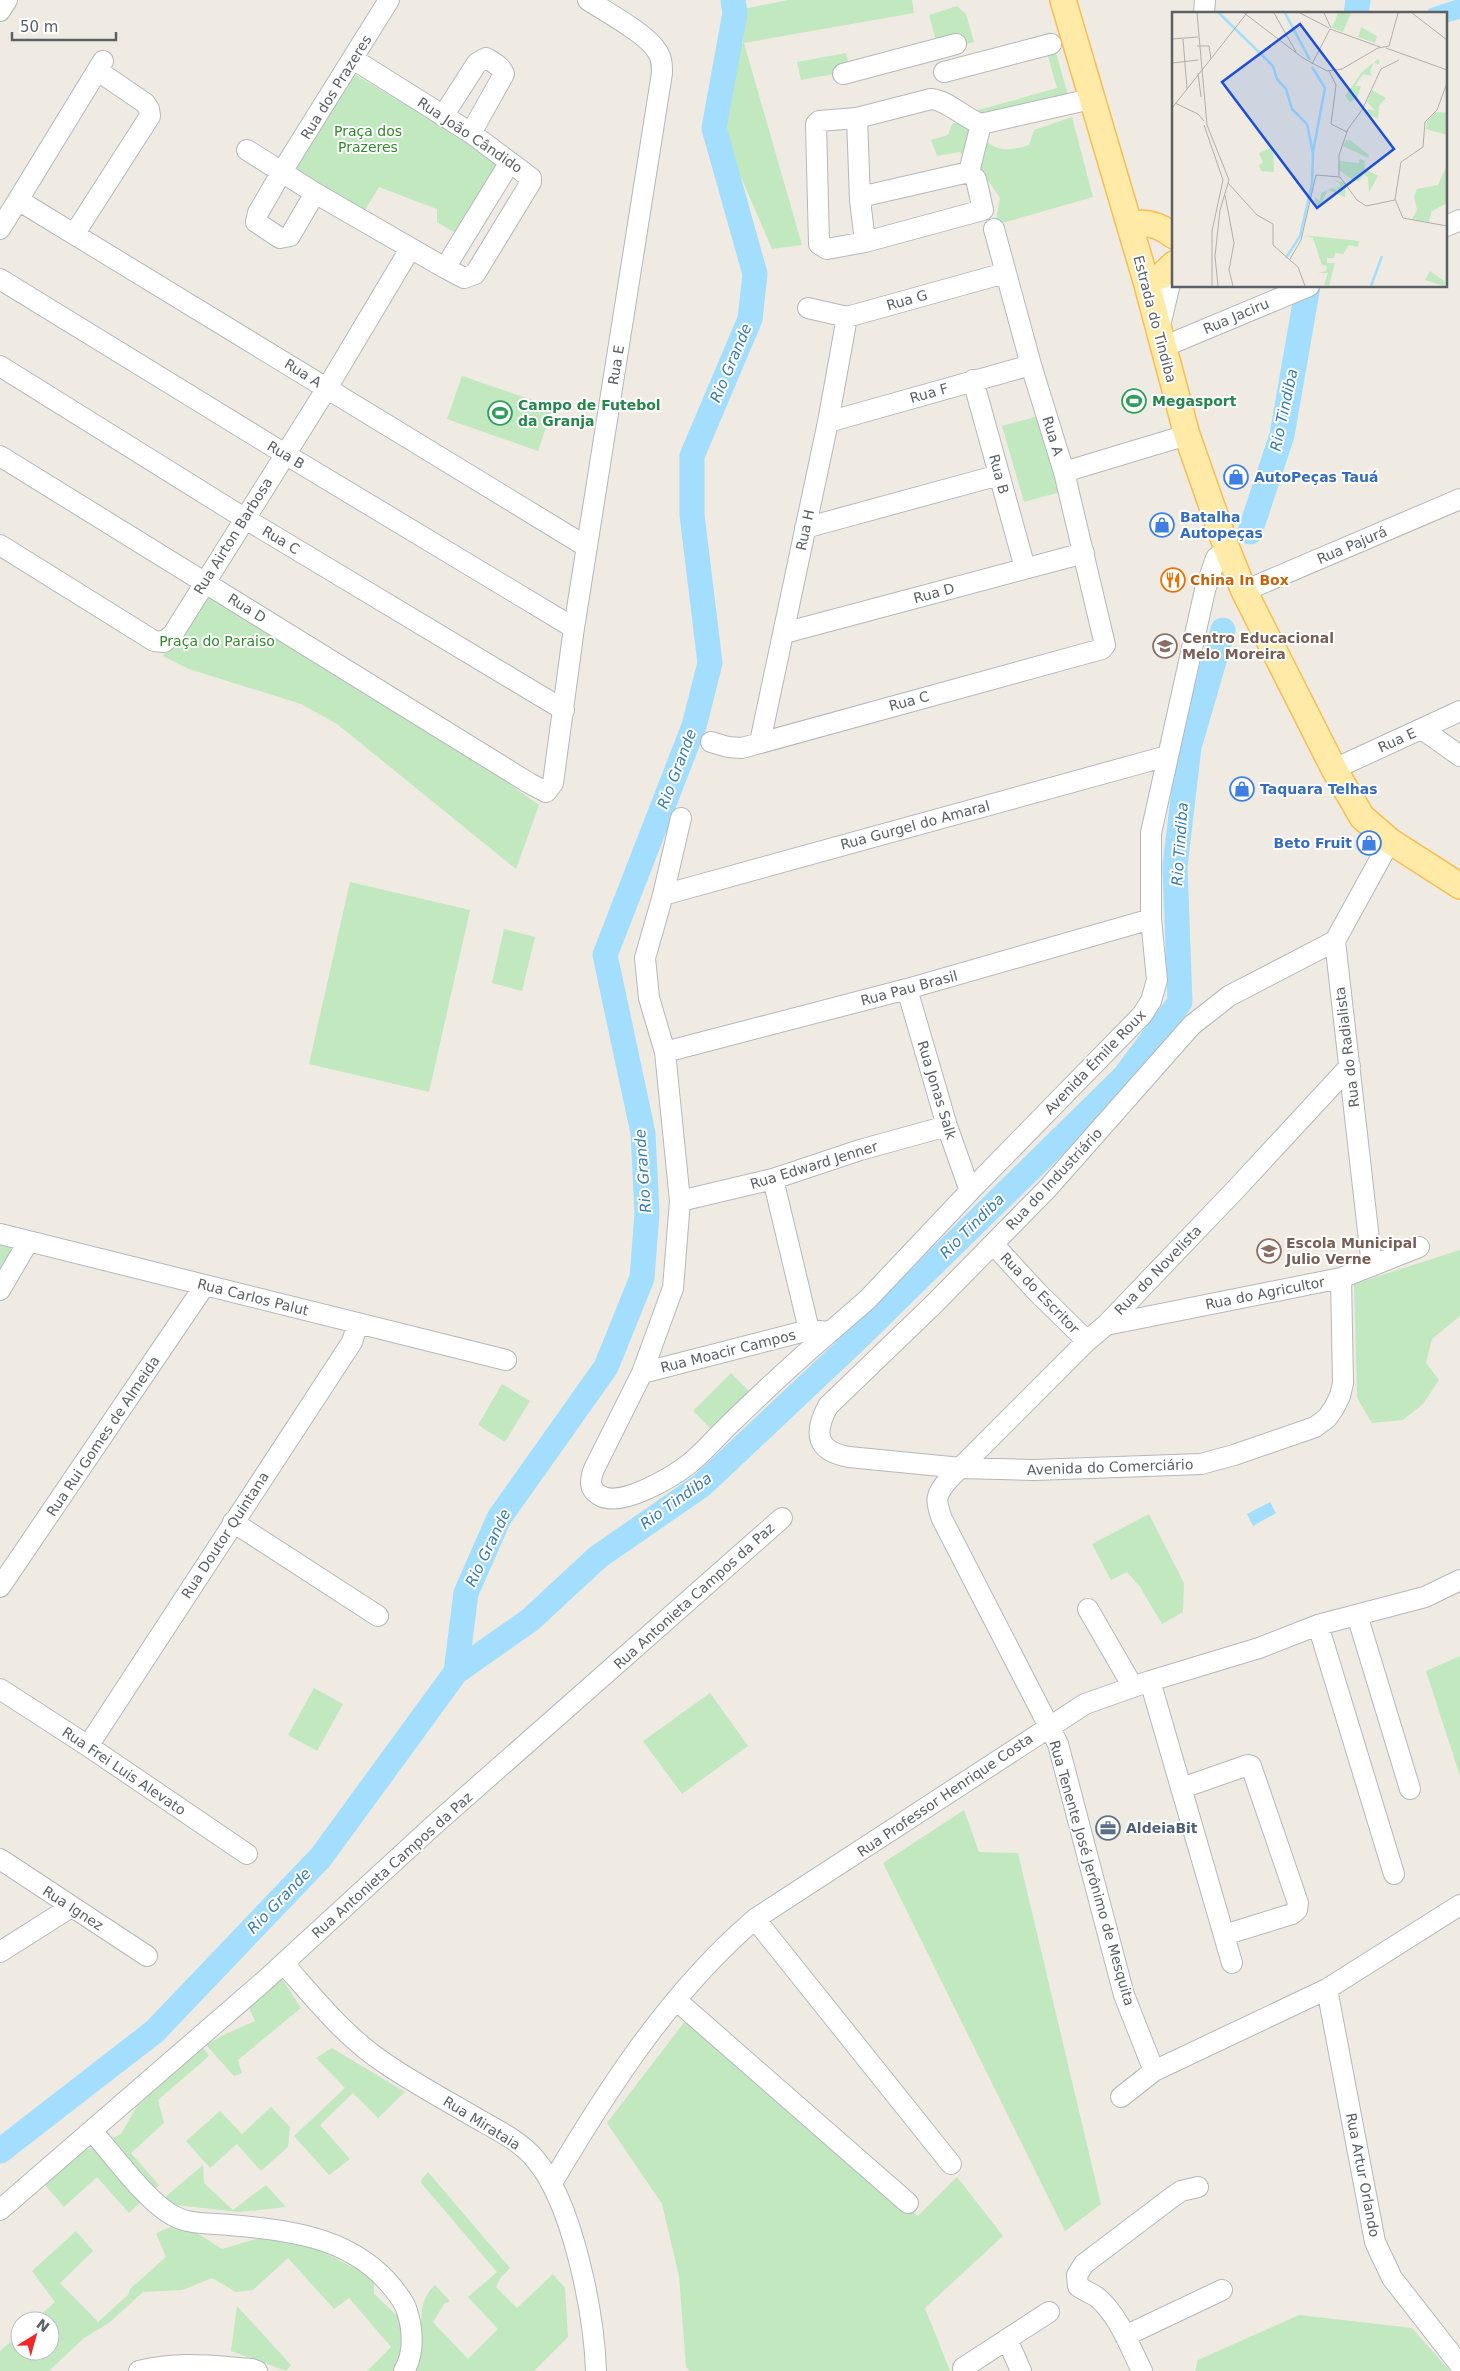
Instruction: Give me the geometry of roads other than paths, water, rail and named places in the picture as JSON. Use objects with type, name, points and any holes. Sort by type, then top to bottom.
[{"type":"main road","name":"Estrada do Tindiba","points":[[1063,0],[1146,281],[1187,435],[1226,549],[1244,591],[1334,769],[1362,817],[1390,841],[1460,886]]},
{"type":"main road","points":[[1130,225],[1137,223],[1152,224],[1172,235]]},
{"type":"main road","points":[[1146,281],[1161,276],[1172,268]]},
{"type":"street","points":[[0,11],[7,0]]},
{"type":"street","name":"Rua dos Prazeres","points":[[315,193],[290,236],[280,238],[260,225],[256,217],[281,173],[354,59],[389,0]]},
{"type":"street","name":"Rua E","points":[[546,792],[553,783],[574,628],[662,73],[661,60],[657,50],[646,38],[588,0]]},
{"type":"street","points":[[944,72],[1051,44]]},
{"type":"street","points":[[843,74],[947,46],[944,72],[954,110]]},
{"type":"street","points":[[444,116],[477,63],[486,58],[494,63],[502,69],[504,74],[471,133]]},
{"type":"street","name":"Rua João Cândido","points":[[354,59],[471,133],[528,174],[531,182],[475,274],[464,278],[445,268]]},
{"type":"street","points":[[0,229],[101,66],[145,102],[150,116],[75,233]]},
{"type":"street","points":[[969,172],[976,178],[984,207],[981,212],[864,242],[827,249],[820,244],[816,124],[819,121],[857,118],[931,99],[938,99],[981,124],[1091,99]]},
{"type":"street","points":[[857,118],[864,242]]},
{"type":"street","points":[[969,172],[981,124]]},
{"type":"street","points":[[247,150],[281,173],[445,268],[510,162]]},
{"type":"street","points":[[860,197],[969,172]]},
{"type":"street","name":"Rua A","points":[[18,200],[75,233],[587,547]]},
{"type":"street","points":[[1448,225],[1460,220]]},
{"type":"street","name":"Rua A","points":[[994,229],[1031,365],[1064,472],[1105,645]]},
{"type":"street","name":"Rua Airton Barbosa","points":[[0,546],[154,641],[164,642],[173,634],[204,581],[327,388],[410,249]]},
{"type":"street","name":"Rua G","points":[[808,308],[847,317],[1006,273]]},
{"type":"street","points":[[1161,340],[1172,277]]},
{"type":"street","name":"Rua B","points":[[0,279],[574,628]]},
{"type":"street","name":"Rua Jaciru","points":[[1161,340],[1304,288]]},
{"type":"street","name":"Rua H","points":[[760,742],[828,422],[847,317]]},
{"type":"street","name":"Rua F","points":[[828,422],[1031,365]]},
{"type":"street","name":"Rua C","points":[[0,366],[244,518],[564,710]]},
{"type":"street","name":"Rua B","points":[[973,380],[1025,568]]},
{"type":"street","points":[[1064,472],[1187,435]]},
{"type":"street","name":"Rua D","points":[[0,456],[546,792]]},
{"type":"street","points":[[805,528],[999,475]]},
{"type":"street","name":"Rua Pajurá","points":[[1244,591],[1460,499]]},
{"type":"street","name":"Avenida Émile Roux","points":[[591,1484],[594,1493],[602,1497],[611,1498],[635,1494],[689,1464],[795,1362],[868,1299],[970,1191],[1142,1015],[1151,1001],[1157,980],[1151,919],[1151,833],[1205,590],[1216,558],[1226,549]]},
{"type":"street","name":"Rua D","points":[[784,633],[1084,553]]},
{"type":"street","name":"Rua C","points":[[711,742],[728,747],[742,748],[1102,648],[1105,645]]},
{"type":"street","name":"Rua E","points":[[1334,769],[1460,711]]},
{"type":"street","points":[[1422,729],[1460,756]]},
{"type":"street","name":"Rua Gurgel do Amaral","points":[[663,895],[1167,756]]},
{"type":"street","name":"Rua Moacir Campos","points":[[591,1484],[594,1469],[642,1374],[673,1288],[680,1201],[665,1052],[649,998],[645,958],[663,895],[681,818]]},
{"type":"street","points":[[1335,941],[1390,841]]},
{"type":"street","name":"Rua Pau Brasil","points":[[665,1052],[907,990],[1151,919]]},
{"type":"street","name":"Rua do Radialista","points":[[1335,941],[1372,1266]]},
{"type":"street","name":"Rua do Industriário","points":[[831,1452],[822,1444],[819,1432],[819,1423],[828,1406],[994,1245],[1048,1188],[1192,1026],[1229,996],[1335,941]]},
{"type":"street","name":"Rua Jonas Salk","points":[[907,990],[947,1126],[970,1191]]},
{"type":"street","name":"Rua do Novelista","points":[[961,1468],[1087,1341],[1106,1325],[1350,1066]]},
{"type":"street","name":"Rua Edward Jenner","points":[[680,1201],[773,1179],[860,1150],[947,1126]]},
{"type":"street","name":"Rua Moacir Campos","points":[[642,1374],[809,1330],[773,1179]]},
{"type":"street","name":"Rua Carlos Palut","points":[[0,1234],[506,1360]]},
{"type":"street","points":[[0,1290],[28,1242]]},
{"type":"street","name":"Rua do Escritor","points":[[994,1245],[1037,1292],[1087,1341]]},
{"type":"street","name":"Rua do Agricultor","points":[[1106,1325],[1341,1278],[1419,1247]]},
{"type":"street","name":"Avenida do Comerciário","points":[[831,1452],[848,1457],[961,1468],[1034,1470],[1201,1464],[1234,1455],[1315,1427],[1327,1418],[1334,1408],[1340,1396],[1343,1383],[1341,1278]]},
{"type":"street","name":"Rua Rui Gomes de Almeida","points":[[0,1587],[205,1285]]},
{"type":"street","name":"Rua Doutor Quintana","points":[[88,1746],[352,1342],[358,1323]]},
{"type":"street","points":[[809,1330],[830,1332]]},
{"type":"street","name":"Rua Tenente José Jerônimo de Mesquita","points":[[961,1468],[940,1489],[937,1505],[942,1519],[1058,1744],[1124,1995],[1154,2071]]},
{"type":"street","name":"Rua Antonieta Campos da Paz","points":[[0,2210],[93,2132],[284,1964],[434,1825],[782,1518]]},
{"type":"street","points":[[233,1522],[378,1616]]},
{"type":"street","name":"Rua Professor Henrique Costa","points":[[552,2183],[580,2136],[676,2000],[714,1956],[754,1919],[1085,1704],[1141,1684],[1259,1648],[1318,1625],[1425,1597],[1460,1580]]},
{"type":"street","points":[[1088,1609],[1141,1684],[1182,1788],[1232,1963]]},
{"type":"street","points":[[1357,1615],[1410,1789]]},
{"type":"street","points":[[1318,1625],[1394,1874]]},
{"type":"street","name":"Rua Frei Luis Alevato","points":[[0,1689],[247,1854]]},
{"type":"street","points":[[1182,1788],[1248,1765],[1251,1766],[1298,1903],[1297,1910],[1292,1914],[1224,1935]]},
{"type":"street","name":"Rua Ignez","points":[[1,1862],[147,1956]]},
{"type":"street","points":[[1121,2097],[1154,2071],[1327,1989],[1460,1905]]},
{"type":"street","points":[[0,1952],[71,1907]]},
{"type":"street","points":[[754,1919],[951,2164]]},
{"type":"street","name":"Rua Mirataia","points":[[284,1964],[325,2012],[363,2048],[386,2065],[516,2142],[535,2159],[552,2183],[574,2246],[590,2312],[596,2371]]},
{"type":"street","name":"Rua Artur Orlando","points":[[1327,1989],[1376,2242],[1392,2278],[1460,2365]]},
{"type":"street","points":[[676,2000],[908,2203]]},
{"type":"street","points":[[93,2132],[156,2204],[175,2217],[207,2224],[266,2228],[310,2236],[328,2241],[374,2269],[404,2302],[410,2319],[412,2332],[410,2351],[404,2371]]},
{"type":"street","points":[[1142,2371],[1125,2336],[1097,2297],[1084,2292],[1078,2286],[1077,2275],[1084,2264],[1171,2198],[1181,2191],[1198,2187]]},
{"type":"street","points":[[1125,2336],[1222,2290]]},
{"type":"street","points":[[963,2368],[1049,2312]]},
{"type":"street","points":[[1007,2339],[1021,2371]]},
{"type":"street","points":[[140,2371],[180,2364],[252,2368],[257,2371]]},
{"type":"water","points":[[1460,0],[1460,19],[1448,22],[1448,12],[1429,12],[1428,9]]},
{"type":"water","points":[[1270,1502],[1276,1513],[1253,1526],[1247,1514]]},
{"type":"waterway","name":"Rio Grande","points":[[0,2151],[155,2031],[321,1857],[456,1672],[466,1593],[499,1518],[606,1367],[642,1278],[647,1213],[643,1133],[605,955],[694,726],[710,663],[692,515],[692,456],[750,319],[755,274],[714,128],[735,13],[733,0]]},
{"type":"waterway","name":"Rio Tindiba","points":[[1356,12],[1358,0]]},
{"type":"waterway","name":"Rio Tindiba","points":[[1250,532],[1282,435],[1308,288]]},
{"type":"waterway","name":"Rio Tindiba","points":[[456,1672],[530,1620],[598,1557],[702,1485],[858,1338],[1124,1077],[1180,1002],[1175,866],[1189,747],[1223,630]]},
{"type":"place","name":"Megasport","points":[[1134,401]]},
{"type":"place","name":"Campo de Futebol da Granja","points":[[500,413]]},
{"type":"place","name":"AutoPeças Tauá","points":[[1236,477]]},
{"type":"place","name":"Batalha Autopeças","points":[[1162,525]]},
{"type":"place","name":"China In Box","points":[[1173,580]]},
{"type":"place","name":"Centro Educacional Melo Moreira","points":[[1165,646]]},
{"type":"place","name":"Taquara Telhas","points":[[1242,789]]},
{"type":"place","name":"Beto Fruit","points":[[1369,843]]},
{"type":"place","name":"Escola Municipal Julio Verne","points":[[1269,1251]]},
{"type":"place","name":"AldeiaBit","points":[[1108,1828]]},
{"type":"park label","name":"Praça dos Prazeres","points":[[368,140]]},
{"type":"park label","name":"Praça do Paraiso","points":[[217,641]]}]
